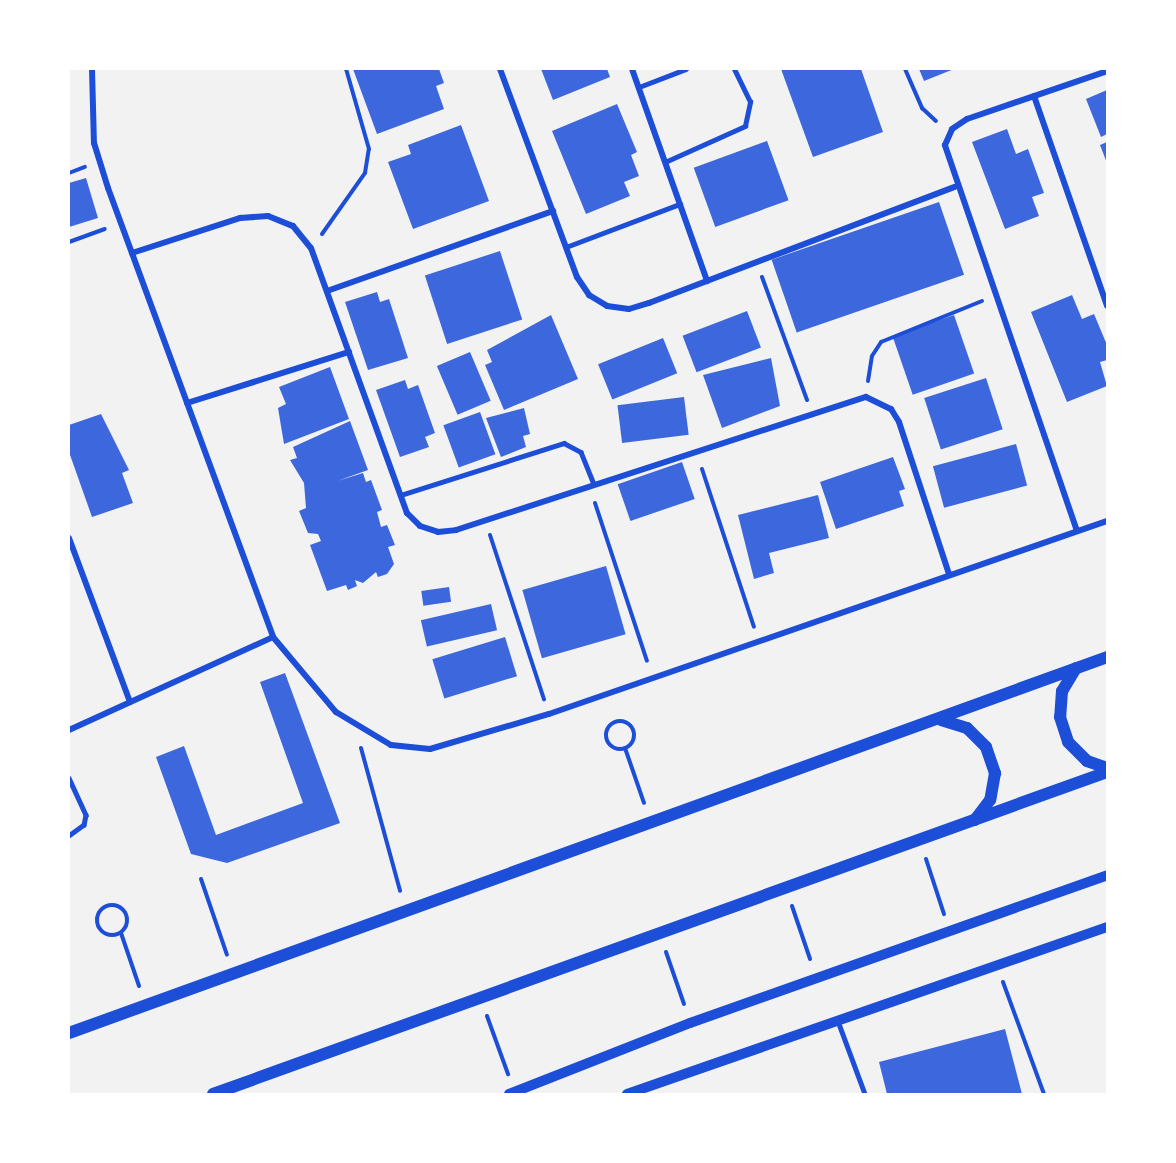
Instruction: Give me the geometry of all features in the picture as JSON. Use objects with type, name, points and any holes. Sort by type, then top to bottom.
[{"type":"main road","points":[[69,1033],[941,720],[1107,657]]},
{"type":"main road","points":[[1076,668],[1062,691],[1059,717],[1068,742],[1087,760],[1107,770]]},
{"type":"main road","points":[[941,720],[967,728],[986,747],[993,782],[990,800],[974,821]]},
{"type":"main road","points":[[213,1094],[920,841],[1107,770]]},
{"type":"street","points":[[92,69],[94,143],[121,223],[273,637],[356,728],[391,745],[430,749],[549,714],[1107,521]]},
{"type":"street","points":[[500,69],[566,247],[589,295],[607,306],[629,309],[955,187]]},
{"type":"street","points":[[632,69],[707,281]]},
{"type":"street","points":[[1090,69],[1093,76]]},
{"type":"street","points":[[1077,531],[955,187],[945,146],[952,129],[1034,96],[1107,71]]},
{"type":"street","points":[[1034,96],[1107,306]]},
{"type":"street","points":[[327,291],[553,211]]},
{"type":"street","points":[[132,253],[240,218],[267,216],[294,226],[311,248],[407,513],[420,526],[438,532],[485,520],[812,412],[866,397],[891,409],[899,422],[949,574]]},
{"type":"street","points":[[187,403],[349,352]]},
{"type":"street","points":[[69,538],[130,702]]},
{"type":"street","points":[[69,730],[273,637]]},
{"type":"street","points":[[512,1093],[690,1023],[1107,875]]},
{"type":"street","points":[[627,1094],[1107,927]]},
{"type":"lane","points":[[639,87],[686,69]]},
{"type":"lane","points":[[665,162],[745,126],[750,102],[734,69]]},
{"type":"lane","points":[[566,247],[680,204]]},
{"type":"lane","points":[[401,495],[564,443],[581,452],[592,485]]},
{"type":"lane","points":[[69,778],[86,815],[84,825],[69,836]]},
{"type":"lane","points":[[838,1020],[865,1094]]},
{"type":"path","points":[[311,248],[365,173],[369,149],[346,69]]},
{"type":"path","points":[[906,69],[922,108],[952,129]]},
{"type":"path","points":[[69,242],[121,223]]},
{"type":"path","points":[[757,262],[812,412]]},
{"type":"path","points":[[866,397],[872,356],[881,342],[994,297]]},
{"type":"path","points":[[696,450],[759,642]]},
{"type":"path","points":[[592,485],[653,679]]},
{"type":"path","points":[[485,520],[549,714]]},
{"type":"path","points":[[615,722],[632,727],[633,739],[625,748],[613,746],[606,736],[615,722]]},
{"type":"path","points":[[356,728],[406,912]]},
{"type":"path","points":[[625,748],[652,823]]},
{"type":"path","points":[[920,841],[950,931]]},
{"type":"path","points":[[201,879],[234,974]]},
{"type":"path","points":[[786,889],[816,979]]},
{"type":"path","points":[[120,933],[101,930],[98,916],[108,906],[126,914],[120,933],[146,1005]]},
{"type":"path","points":[[660,934],[690,1023]]},
{"type":"path","points":[[997,965],[1044,1094]]},
{"type":"path","points":[[481,998],[512,1093]]},
{"type":"building","points":[[353,69],[439,69],[444,83],[436,86],[444,109],[377,134]]},
{"type":"building","points":[[541,69],[607,69],[610,77],[553,100]]},
{"type":"building","points":[[781,69],[861,69],[883,132],[813,157]]},
{"type":"building","points":[[919,69],[954,69],[924,81]]},
{"type":"building","points":[[1107,90],[1107,134],[1101,137],[1086,99]]},
{"type":"building","points":[[617,104],[637,152],[631,155],[639,176],[624,182],[630,196],[586,214],[552,131]]},
{"type":"building","points":[[461,125],[489,201],[413,229],[388,162],[411,154],[408,145]]},
{"type":"building","points":[[1007,129],[1016,154],[1028,149],[1044,193],[1032,197],[1039,216],[1005,229],[972,142]]},
{"type":"building","points":[[767,141],[789,200],[715,227],[694,168]]},
{"type":"building","points":[[1107,142],[1107,163],[1100,145]]},
{"type":"building","points":[[86,178],[98,218],[69,227],[69,183]]},
{"type":"building","points":[[939,202],[964,275],[797,332],[772,260]]},
{"type":"building","points":[[500,251],[522,319],[447,344],[425,275]]},
{"type":"building","points":[[377,292],[380,302],[389,299],[408,358],[368,370],[345,302]]},
{"type":"building","points":[[1072,295],[1082,319],[1094,314],[1107,345],[1107,360],[1100,362],[1107,386],[1067,402],[1031,312]]},
{"type":"building","points":[[747,311],[761,347],[697,372],[683,336]]},
{"type":"building","points":[[551,315],[578,379],[504,410],[485,365],[492,362],[487,350]]},
{"type":"building","points":[[954,315],[974,374],[913,395],[893,336]]},
{"type":"building","points":[[663,338],[677,373],[612,399],[598,364]]},
{"type":"building","points":[[470,352],[491,401],[458,415],[437,366]]},
{"type":"building","points":[[771,358],[780,406],[722,428],[703,375]]},
{"type":"building","points":[[330,367],[349,419],[284,444],[278,408],[286,404],[279,387]]},
{"type":"building","points":[[986,378],[1003,429],[941,449],[924,398]]},
{"type":"building","points":[[405,380],[408,389],[418,385],[435,433],[425,437],[429,447],[400,457],[376,390]]},
{"type":"building","points":[[684,397],[689,435],[622,443],[617,405]]},
{"type":"building","points":[[524,408],[530,434],[523,436],[526,447],[501,457],[486,418]]},
{"type":"building","points":[[480,412],[495,454],[459,468],[443,425]]},
{"type":"building","points":[[101,414],[129,470],[122,473],[133,503],[92,517],[69,452],[69,425]]},
{"type":"building","points":[[350,421],[368,470],[337,481],[363,473],[366,482],[371,480],[382,510],[377,512],[381,527],[387,525],[395,545],[388,547],[394,564],[387,574],[378,577],[376,572],[363,583],[355,580],[357,586],[348,590],[346,585],[327,591],[310,545],[321,541],[318,534],[308,533],[299,511],[306,508],[304,483],[290,460],[297,458],[293,447]]},
{"type":"building","points":[[1016,444],[1027,486],[944,508],[933,466]]},
{"type":"building","points":[[893,457],[905,489],[899,491],[904,506],[836,529],[820,482]]},
{"type":"building","points":[[682,462],[695,499],[630,521],[618,484]]},
{"type":"building","points":[[818,495],[829,538],[769,553],[774,573],[754,579],[738,515]]},
{"type":"building","points":[[606,566],[626,634],[542,658],[522,590]]},
{"type":"building","points":[[449,587],[451,602],[423,606],[421,591]]},
{"type":"building","points":[[491,604],[497,630],[427,647],[421,620]]},
{"type":"building","points":[[505,637],[517,676],[444,698],[432,659]]},
{"type":"building","points":[[285,673],[340,823],[227,863],[191,854],[156,757],[184,746],[216,835],[303,803],[260,682]]},
{"type":"building","points":[[1005,1029],[1022,1094],[887,1094],[879,1062]]}]
